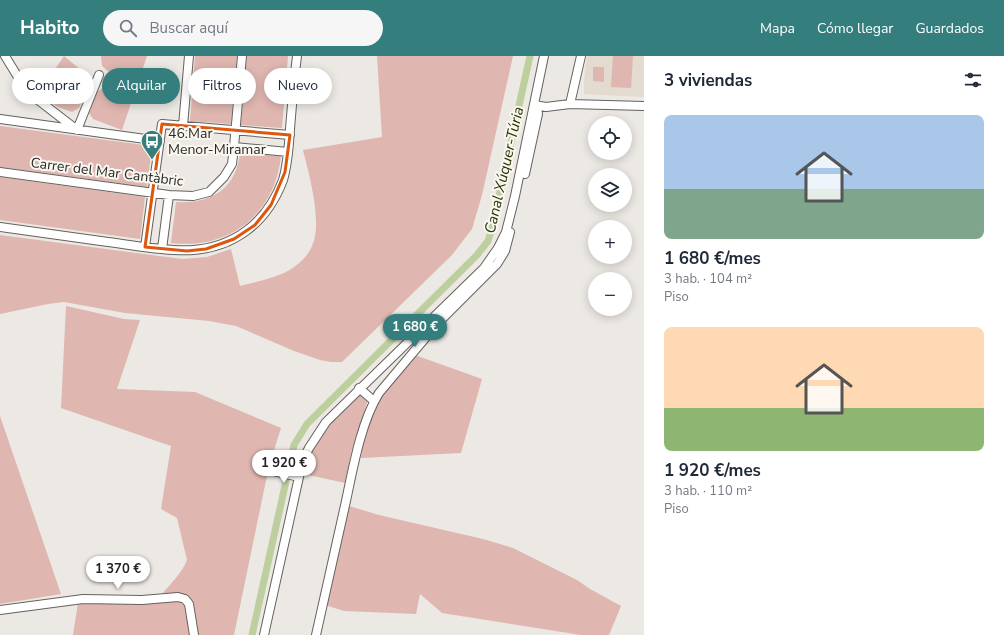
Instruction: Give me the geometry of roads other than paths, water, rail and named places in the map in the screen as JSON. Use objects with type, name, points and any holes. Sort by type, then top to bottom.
[{"type":"street","points":[[5,56],[21,82],[33,96],[77,130]]},
{"type":"street","points":[[183,126],[189,56]]},
{"type":"street","name":"Carrer del Mar Cantàbric","points":[[0,172],[169,195],[193,196],[209,192],[224,177],[232,164],[242,56]]},
{"type":"street","points":[[0,227],[146,247],[187,251],[211,248],[222,245],[234,239],[262,218],[274,200],[285,172],[297,56]]},
{"type":"street","points":[[316,635],[350,484],[365,424],[374,401],[378,393],[441,315],[484,268],[498,248],[506,232],[544,56]]},
{"type":"street","points":[[570,104],[581,56]]},
{"type":"street","points":[[77,130],[99,75]]},
{"type":"street","points":[[534,104],[546,107]]},
{"type":"street","points":[[264,635],[303,460],[316,435],[326,422],[359,388],[490,272],[497,264],[505,251],[523,182],[538,114],[538,107],[534,104]]},
{"type":"street","points":[[538,114],[542,108],[570,104],[644,106]]},
{"type":"street","points":[[0,120],[160,141]]},
{"type":"street","points":[[146,247],[162,124],[290,135]]},
{"type":"street","points":[[234,147],[288,152]]},
{"type":"street","points":[[162,249],[169,195]]},
{"type":"street","points":[[359,388],[374,401]]},
{"type":"street","points":[[273,471],[299,477]]},
{"type":"street","points":[[0,610],[84,599],[142,600],[178,597],[185,599],[189,604],[194,635]]},
{"type":"waterway","name":"Canal Xúquer-Túria","points":[[252,635],[294,445],[307,424],[477,255],[488,241],[530,56]]},
{"type":"place","name":"46.Mar Menor-Miramar","points":[[152,160]]}]
